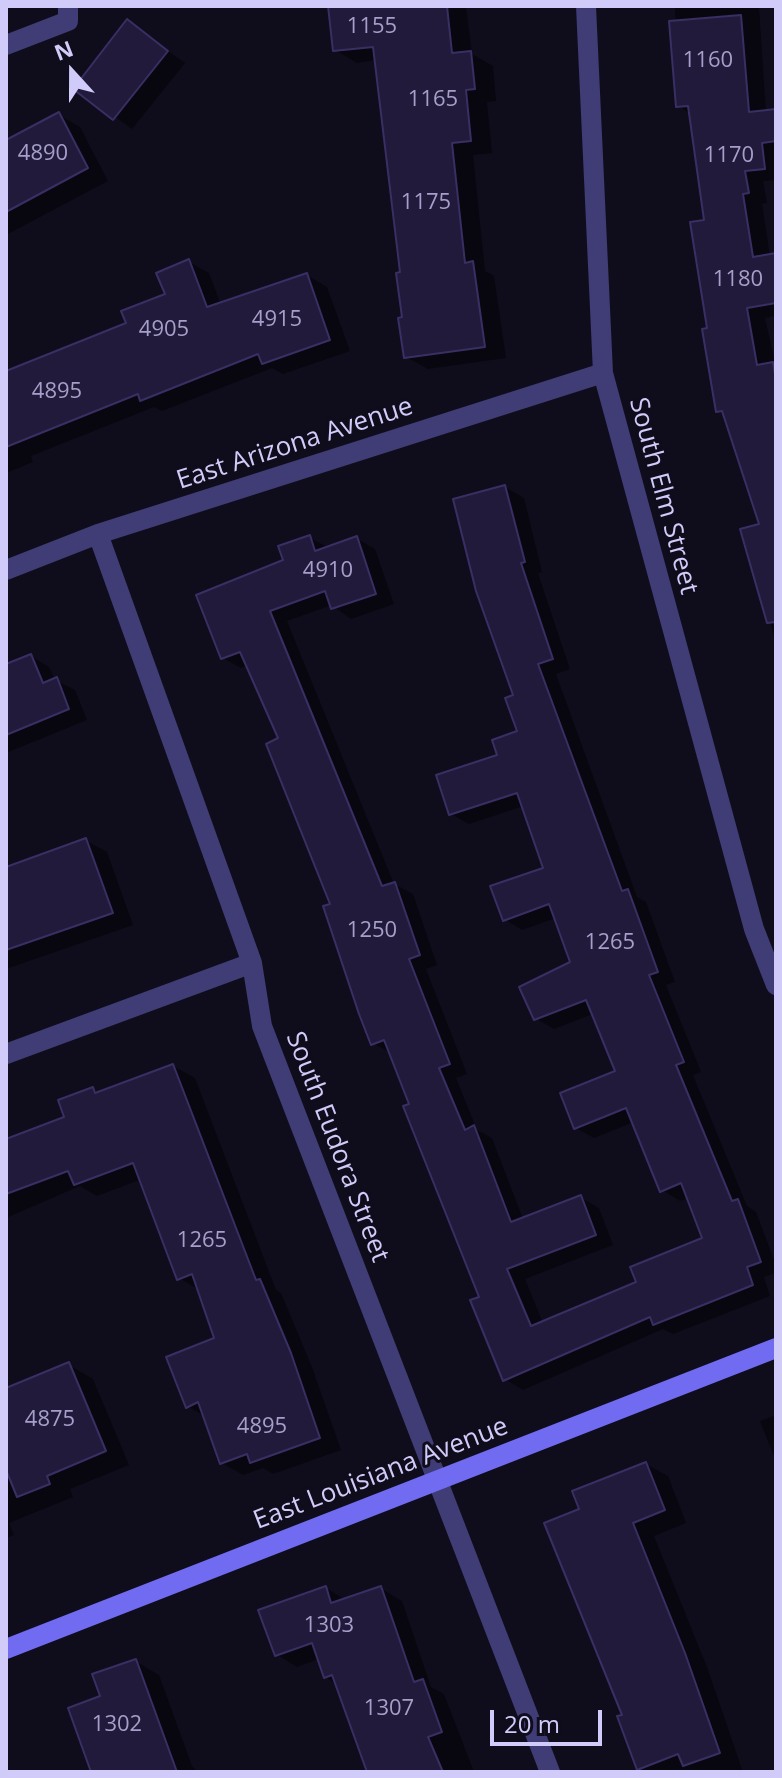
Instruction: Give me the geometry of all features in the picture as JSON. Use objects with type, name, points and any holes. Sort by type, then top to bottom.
[{"type":"street","points":[[6,45],[68,21],[68,6]]},
{"type":"street","name":"South Elm Street","points":[[586,6],[603,373],[754,929],[776,985]]},
{"type":"street","name":"East Arizona Avenue","points":[[6,570],[98,534],[603,373]]},
{"type":"street","name":"South Eudora Street","points":[[98,534],[252,963],[262,1026],[550,1772]]},
{"type":"street","points":[[6,1054],[252,963]]},
{"type":"street","name":"East Louisiana Avenue","points":[[6,1649],[776,1348]]},
{"type":"building","points":[[328,6],[447,6],[452,53],[471,51],[475,89],[466,90],[471,141],[452,143],[465,263],[473,261],[485,347],[404,358],[398,318],[402,317],[396,273],[400,272],[373,47],[333,51]]},
{"type":"building","points":[[741,15],[749,112],[776,109],[776,141],[762,143],[765,169],[745,171],[749,193],[743,194],[753,257],[776,253],[776,303],[747,308],[757,365],[773,362],[776,381],[776,622],[767,623],[740,529],[759,524],[722,411],[716,412],[702,329],[707,328],[690,222],[704,220],[688,106],[676,107],[669,21]]},
{"type":"building","points":[[127,19],[168,51],[113,120],[73,89]]},
{"type":"building","points":[[59,112],[88,168],[6,212],[6,140]]},
{"type":"building","points":[[189,259],[207,307],[307,273],[330,340],[262,364],[258,354],[140,401],[138,394],[6,447],[6,371],[126,323],[121,311],[165,294],[156,273]]},
{"type":"building","points":[[505,485],[525,562],[521,563],[553,659],[538,664],[622,891],[628,889],[658,972],[649,975],[684,1062],[676,1065],[732,1201],[738,1199],[761,1262],[747,1267],[753,1285],[653,1325],[650,1317],[503,1381],[470,1300],[479,1297],[403,1106],[409,1104],[384,1040],[371,1045],[359,1014],[323,906],[330,904],[266,744],[278,738],[240,652],[221,659],[196,595],[283,560],[278,546],[310,535],[315,551],[357,536],[376,594],[331,609],[325,591],[270,611],[382,886],[395,882],[420,955],[409,959],[450,1064],[439,1068],[465,1130],[474,1125],[511,1222],[581,1195],[596,1235],[507,1269],[531,1326],[636,1282],[630,1267],[702,1238],[681,1183],[660,1192],[626,1108],[574,1129],[560,1093],[615,1071],[586,1000],[534,1020],[519,987],[570,962],[549,904],[503,921],[490,886],[543,868],[517,793],[449,815],[436,775],[497,755],[492,740],[517,731],[505,698],[513,695],[476,591],[453,499]]},
{"type":"building","points":[[31,654],[43,683],[57,677],[69,709],[6,735],[6,664]]},
{"type":"building","points":[[86,838],[113,913],[6,950],[6,867]]},
{"type":"building","points":[[173,1064],[256,1280],[260,1279],[291,1353],[320,1438],[250,1463],[247,1454],[220,1464],[198,1402],[186,1408],[166,1357],[214,1338],[192,1274],[177,1280],[133,1163],[74,1185],[68,1171],[6,1194],[6,1139],[64,1117],[58,1100],[93,1087],[95,1093]]},
{"type":"building","points":[[69,1362],[106,1451],[47,1476],[50,1484],[17,1497],[6,1470],[6,1388]]},
{"type":"building","points":[[646,1462],[665,1510],[633,1523],[685,1653],[720,1753],[683,1766],[678,1754],[637,1770],[617,1716],[622,1715],[544,1523],[579,1509],[572,1491]]},
{"type":"building","points":[[326,1586],[331,1603],[381,1586],[414,1682],[423,1679],[442,1732],[428,1737],[443,1772],[367,1772],[332,1675],[324,1678],[312,1643],[275,1656],[258,1610]]},
{"type":"building","points":[[136,1659],[177,1772],[91,1772],[68,1708],[100,1696],[92,1674]]}]
